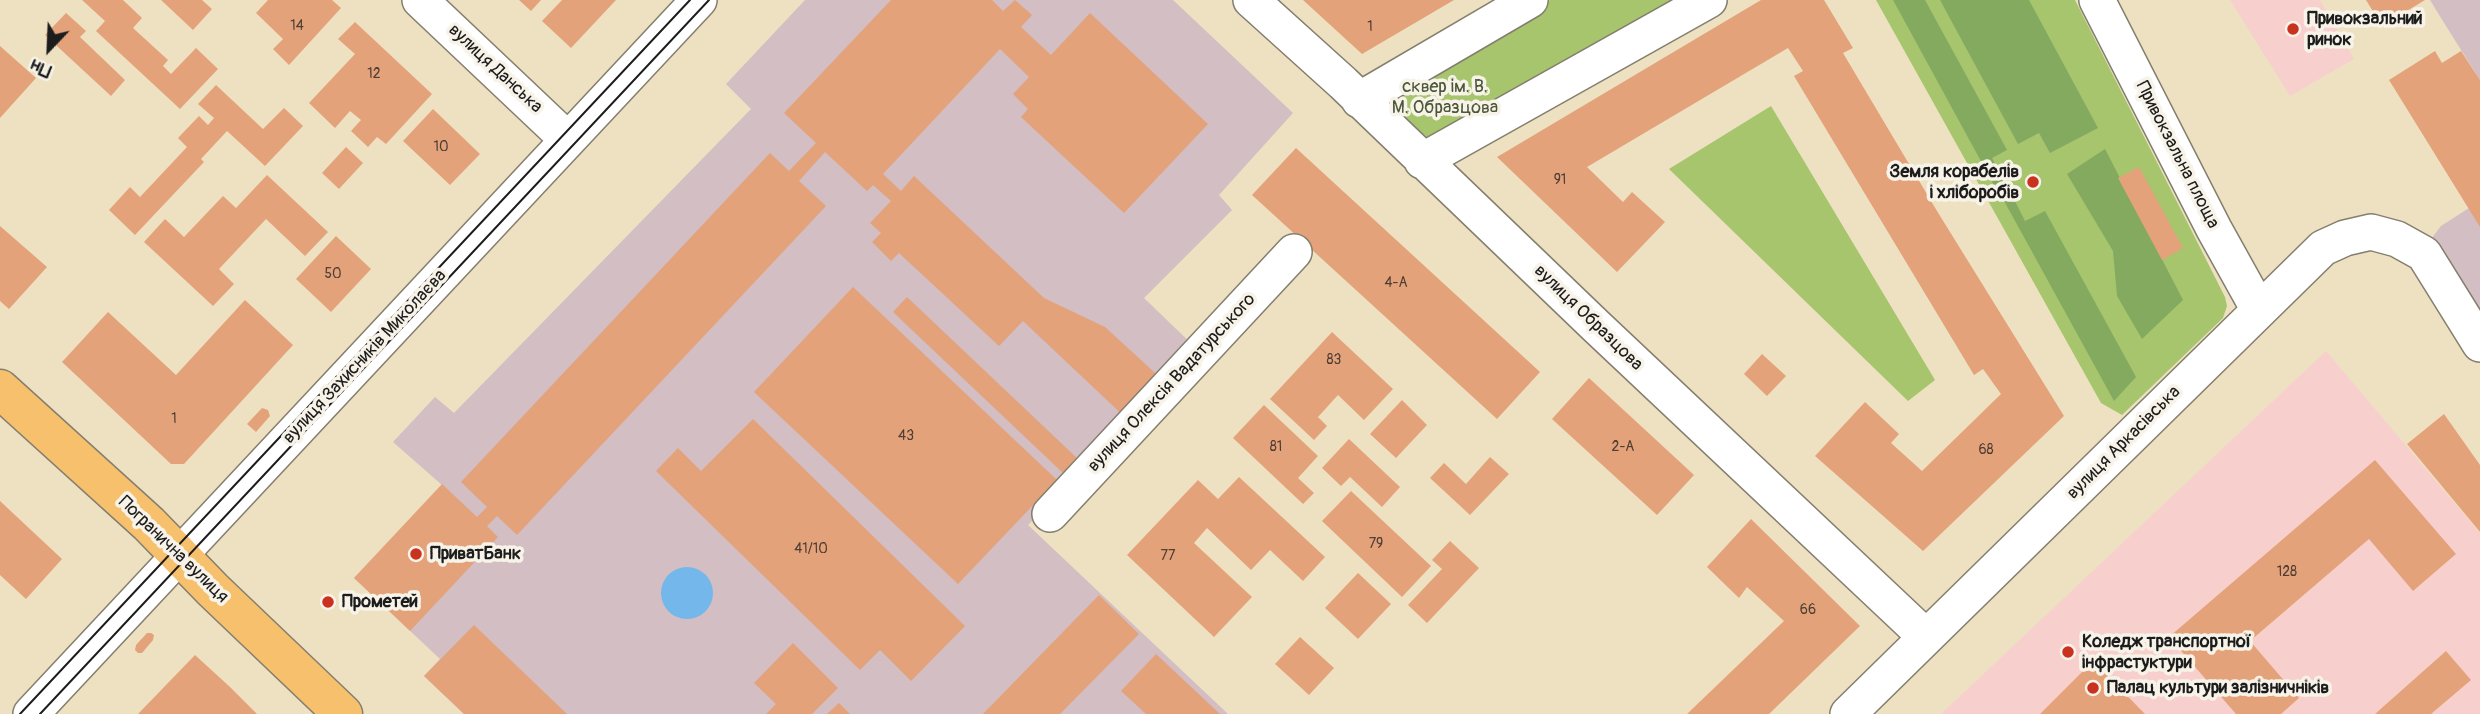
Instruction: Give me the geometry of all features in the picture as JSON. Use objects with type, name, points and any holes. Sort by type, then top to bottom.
[{"type":"main road","name":"Погранична вулиця","points":[[0,389],[149,524],[343,714]]},
{"type":"street","name":"вулиця Данська","points":[[420,0],[568,140]]},
{"type":"street","name":"вулиця Захисників Миколаєва","points":[[31,714],[699,0]]},
{"type":"street","name":"вулиця Образцова","points":[[1251,0],[1926,636]]},
{"type":"street","points":[[1359,100],[1530,0]]},
{"type":"street","points":[[1422,161],[1709,0]]},
{"type":"street","name":"Привокзальна площа","points":[[2097,0],[2214,229],[2259,310]]},
{"type":"street","name":"вулиця Аркасівська","points":[[1848,714],[2323,248],[2345,238],[2371,232],[2397,239],[2424,254],[2480,344]]},
{"type":"street","name":"вулиця Олексія Вадатурського","points":[[1050,514],[1294,252]]},
{"type":"shaded area","points":[[805,0],[1173,0],[1293,113],[1219,195],[1232,210],[1144,298],[1198,350],[1028,525],[1228,714],[464,714],[424,676],[440,659],[354,578],[442,485],[393,442],[435,397],[454,413],[751,109],[726,84]]},
{"type":"shaded area","name":"Привокзальний ринок","points":[[2230,0],[2320,0],[2354,59],[2290,96]]},
{"type":"shaded area","points":[[2430,0],[2480,0],[2480,80],[2446,26]]},
{"type":"shaded area","points":[[2480,113],[2480,326],[2431,239],[2441,226],[2469,208]]},
{"type":"shaded area","points":[[2326,351],[2480,533],[2480,714],[1941,714]]},
{"type":"green space","name":"сквер ім. В. М. Образцова","points":[[1550,0],[1680,0],[1429,139],[1392,106],[1393,95],[1406,82]]},
{"type":"green space","points":[[1876,0],[2075,0],[2225,297],[2227,306],[2223,318],[2122,415],[2101,403]]},
{"type":"green space","points":[[1893,0],[1925,0],[2007,150],[1992,158],[2004,180],[1994,185]]},
{"type":"green space","points":[[1940,0],[2029,0],[2098,128],[2050,153],[2039,133],[2018,144]]},
{"type":"green space","points":[[1771,106],[1935,380],[1908,401],[1669,169]]},
{"type":"green space","points":[[2105,149],[2183,300],[2142,339],[2117,296],[2113,251],[2067,174]]},
{"type":"green space","points":[[2012,195],[2025,221],[2045,211],[2136,377],[2114,401],[2003,199]]},
{"type":"water","points":[[687,567],[697,569],[705,575],[711,583],[711,603],[705,611],[697,617],[687,619],[677,617],[669,611],[663,603],[661,593],[663,583],[669,575],[677,569]]},
{"type":"building","points":[[82,0],[123,0],[142,18],[133,28],[168,60],[163,66],[171,74],[196,48],[218,69],[180,109],[96,31],[105,21]]},
{"type":"building","points":[[161,0],[202,0],[212,9],[193,30]]},
{"type":"building","points":[[268,0],[332,0],[341,8],[289,65],[273,49],[283,39],[256,13]]},
{"type":"building","points":[[519,0],[541,0],[531,11]]},
{"type":"building","points":[[562,0],[616,0],[571,48],[542,21]]},
{"type":"building","points":[[891,0],[992,0],[1003,11],[1015,0],[1032,15],[1021,27],[1051,55],[1090,13],[1208,124],[1124,213],[1021,117],[1028,109],[1013,94],[1029,77],[1000,49],[883,174],[901,191],[914,176],[1044,298],[1105,327],[1166,383],[1129,421],[1023,321],[999,346],[899,253],[891,261],[872,242],[881,233],[870,223],[891,201],[873,185],[867,191],[825,152],[799,181],[826,206],[517,535],[497,516],[487,526],[498,537],[410,631],[354,578],[442,484],[477,517],[487,507],[461,482],[770,153],[789,171],[816,143],[784,113]]},
{"type":"building","points":[[1303,0],[1454,0],[1362,54]]},
{"type":"building","points":[[1761,0],[1824,0],[1853,48],[1843,53],[2064,416],[1923,551],[1815,456],[1865,402],[1899,434],[1891,443],[1922,471],[2001,394],[1983,369],[1974,375],[1794,76],[1803,71],[1788,48],[1587,167],[1623,202],[1632,192],[1665,222],[1617,272],[1497,157]]},
{"type":"building","points":[[2366,0],[2425,0],[2382,26]]},
{"type":"building","points":[[66,13],[86,31],[80,37],[125,80],[111,96],[45,35]]},
{"type":"building","points":[[355,22],[432,94],[386,144],[377,137],[368,147],[351,131],[361,120],[350,111],[335,128],[309,103],[355,54],[338,39]]},
{"type":"building","points":[[0,46],[36,78],[0,118]]},
{"type":"building","points":[[2435,51],[2442,63],[2461,51],[2480,80],[2480,227],[2389,80]]},
{"type":"building","points":[[216,85],[263,129],[284,108],[303,126],[265,166],[227,131],[201,159],[204,162],[135,235],[109,210],[130,187],[140,197],[187,147],[178,138],[199,116],[208,125],[214,118],[198,104]]},
{"type":"building","points":[[433,109],[480,154],[450,185],[403,141]]},
{"type":"building","points":[[346,147],[363,163],[339,189],[322,173]]},
{"type":"building","points":[[1296,148],[1540,372],[1497,419],[1252,195]]},
{"type":"building","points":[[2139,167],[2183,248],[2162,260],[2118,178]]},
{"type":"building","points":[[267,175],[328,232],[305,256],[266,219],[219,269],[234,284],[213,306],[144,242],[165,219],[184,237],[223,196],[236,208]]},
{"type":"building","points":[[0,226],[47,267],[9,309],[0,301]]},
{"type":"building","points":[[336,236],[371,269],[331,312],[296,279]]},
{"type":"building","points":[[853,287],[1057,480],[958,584],[754,392]]},
{"type":"building","points":[[907,297],[1078,459],[1064,474],[893,312]]},
{"type":"building","points":[[245,300],[293,345],[184,464],[171,464],[62,362],[108,312],[176,375]]},
{"type":"building","points":[[1332,332],[1393,389],[1364,420],[1338,395],[1318,417],[1327,426],[1314,440],[1270,399]]},
{"type":"building","points":[[1762,354],[1786,376],[1767,396],[1744,374]]},
{"type":"building","points":[[1589,378],[1694,475],[1657,515],[1552,419]]},
{"type":"building","points":[[1402,400],[1427,425],[1396,458],[1370,434]]},
{"type":"building","points":[[1264,405],[1318,456],[1298,478],[1314,493],[1303,504],[1233,438]]},
{"type":"building","points":[[262,408],[268,410],[270,416],[256,432],[247,424]]},
{"type":"building","points":[[2444,414],[2480,465],[2480,532],[2407,444]]},
{"type":"building","points":[[753,419],[965,626],[911,681],[880,650],[860,670],[656,471],[678,448],[701,471]]},
{"type":"building","points":[[1349,439],[1400,487],[1382,507],[1350,477],[1341,486],[1322,468]]},
{"type":"building","points":[[1490,457],[1509,474],[1470,515],[1430,478],[1444,463],[1466,484]]},
{"type":"building","points":[[2375,460],[2456,554],[2413,591],[2369,539],[2250,641],[2299,698],[2281,714],[2236,714],[2169,637]]},
{"type":"building","points":[[1239,477],[1325,557],[1303,581],[1270,550],[1251,570],[1207,528],[1194,543],[1252,597],[1214,637],[1127,555],[1198,480],[1218,499]]},
{"type":"building","points":[[1351,491],[1431,566],[1402,597],[1322,521]]},
{"type":"building","points":[[0,501],[62,559],[26,599],[0,575]]},
{"type":"building","points":[[1751,519],[1860,626],[1769,714],[1687,714],[1784,621],[1747,587],[1739,598],[1707,567]]},
{"type":"building","points":[[1450,541],[1479,568],[1427,623],[1408,605],[1442,569],[1432,560]]},
{"type":"building","points":[[1358,573],[1391,604],[1358,639],[1325,608]]},
{"type":"building","points":[[1099,595],[1139,634],[1060,714],[983,714]]},
{"type":"building","points":[[474,625],[567,714],[464,714],[424,676]]},
{"type":"building","points":[[147,633],[154,635],[153,640],[142,653],[138,653],[135,650],[136,645]]},
{"type":"building","points":[[1300,637],[1334,668],[1309,695],[1275,664]]},
{"type":"building","points":[[793,643],[838,688],[812,714],[766,714],[776,704],[754,683]]},
{"type":"building","points":[[2446,651],[2471,680],[2431,714],[2375,714]]},
{"type":"building","points":[[1156,654],[1220,714],[1146,714],[1121,691]]},
{"type":"building","points":[[195,655],[230,687],[257,714],[138,714]]},
{"type":"building","name":"Палац культури залізничніків","points":[[2093,661],[2145,714],[2040,714]]},
{"type":"building","points":[[839,703],[850,714],[827,714]]},
{"type":"tram line","points":[[20,714],[690,0]]},
{"type":"tram line","points":[[40,714],[709,0]]},
{"type":"place","name":"Привокзальний ринок","points":[[2293,29]]},
{"type":"place","name":"Земля корабелів і хліборобів","points":[[2033,182]]},
{"type":"place","name":"ПриватБанк","points":[[416,554]]},
{"type":"place","name":"Прометей","points":[[328,602]]},
{"type":"place","name":"Коледж транспортної інфрастуктури","points":[[2068,652]]},
{"type":"place","name":"Палац культури залізничніків","points":[[2093,688]]}]
